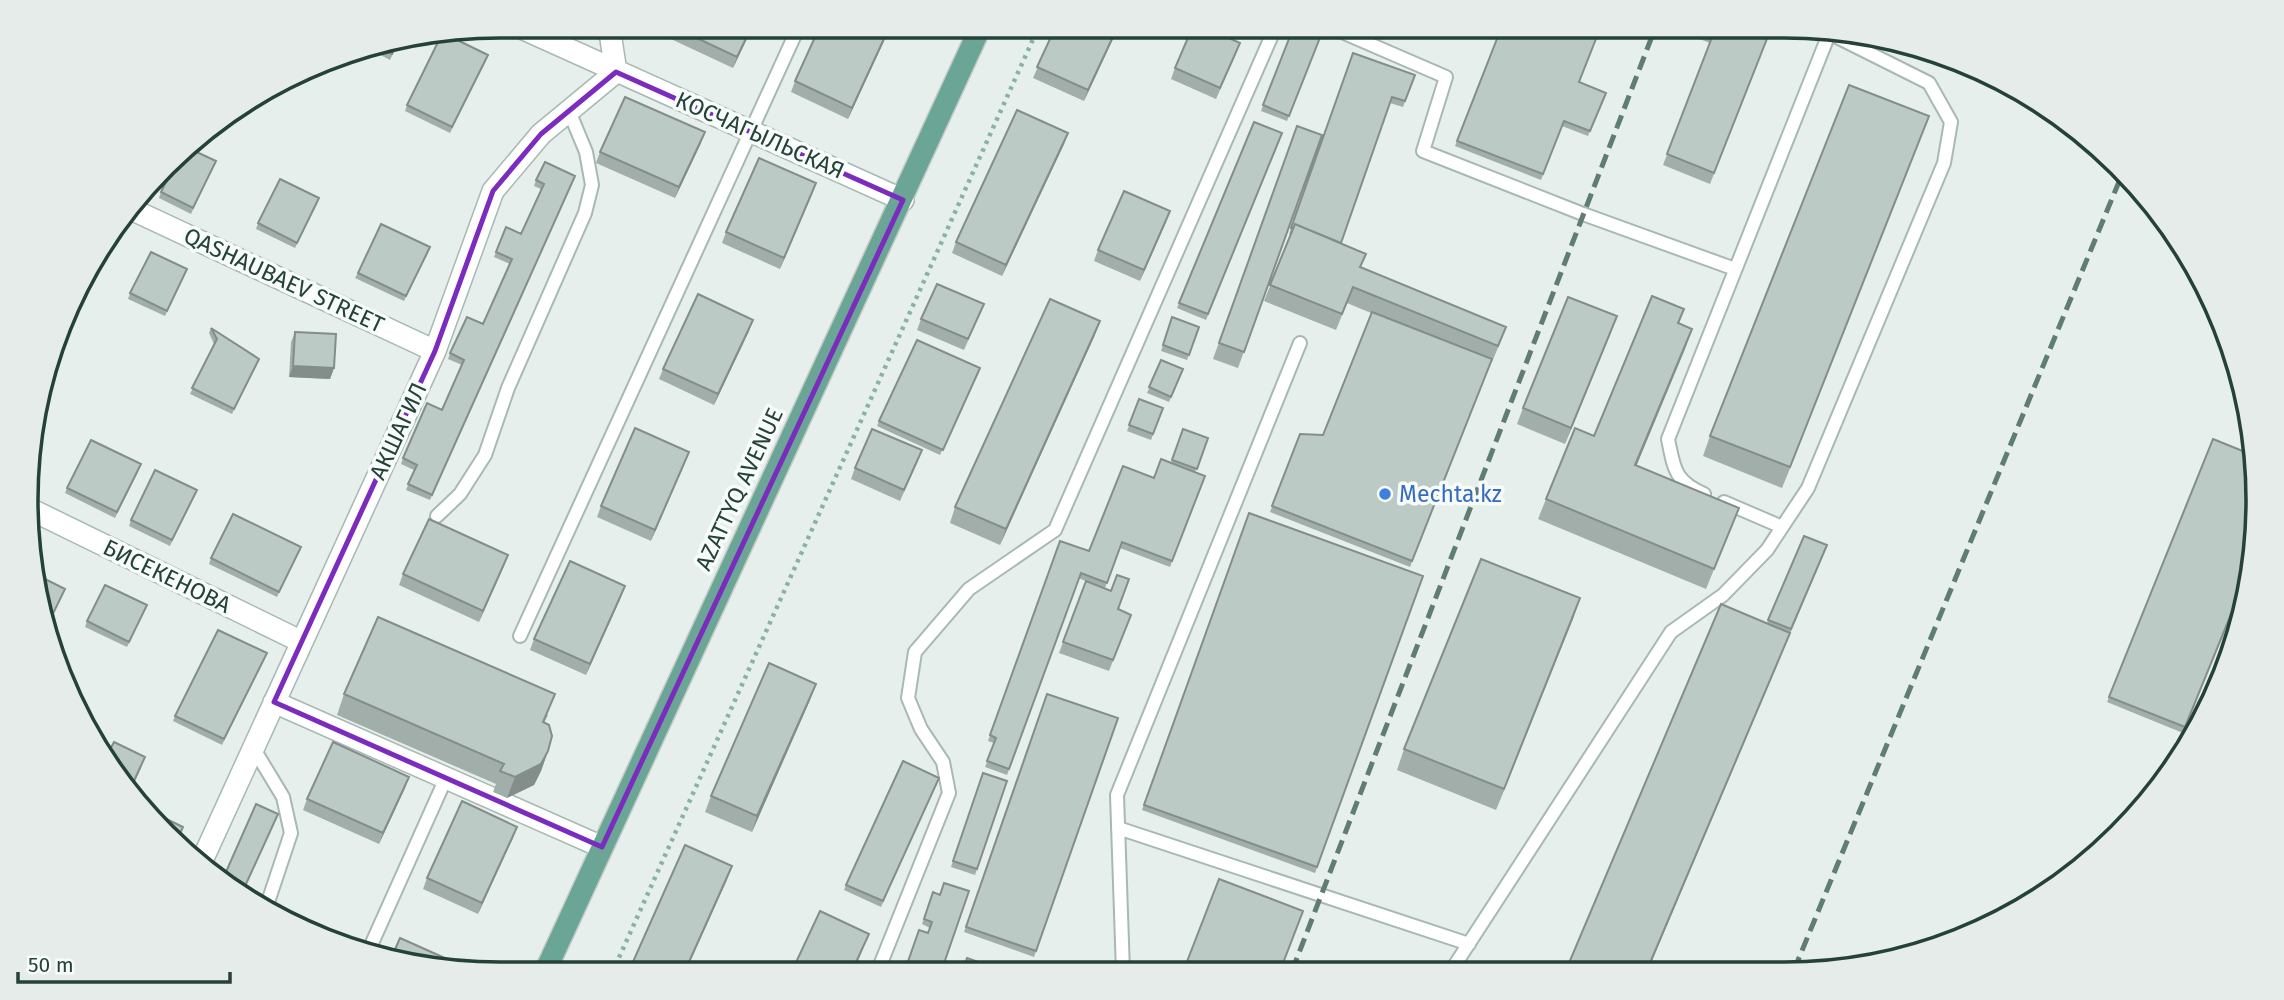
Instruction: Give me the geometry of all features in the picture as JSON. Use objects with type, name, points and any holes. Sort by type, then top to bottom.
[{"type":"main road","name":"AZATTYQ AVENUE","points":[[549,962],[976,38]]},
{"type":"street","name":"КОСЧАГЫЛЬСКАЯ","points":[[543,38],[903,200]]},
{"type":"street","points":[[611,38],[616,72]]},
{"type":"street","name":"АКШАГИЛ","points":[[205,854],[435,351],[493,191],[541,134],[616,72]]},
{"type":"street","name":"QASHAUBAEV STREET","points":[[139,213],[435,351]]},
{"type":"street","name":"БИСЕКЕНОВА","points":[[38,513],[302,642]]},
{"type":"street","points":[[274,702],[602,846]]},
{"type":"lane","points":[[520,636],[793,38]]},
{"type":"lane","points":[[881,962],[949,793],[943,762],[921,729],[908,698],[915,652],[969,589],[1055,530],[1271,38]]},
{"type":"lane","points":[[1356,38],[1446,77],[1423,151],[1583,214],[1735,269]]},
{"type":"lane","points":[[1782,527],[1692,489],[1675,472],[1668,439],[1827,40]]},
{"type":"lane","points":[[1457,962],[1671,632],[1723,596],[1767,550],[1808,488],[1944,163],[1951,122],[1930,83],[1848,43]]},
{"type":"lane","points":[[437,516],[460,494],[485,455],[508,388],[585,213],[592,185],[586,152],[569,110]]},
{"type":"lane","points":[[1123,962],[1117,795],[1300,343]]},
{"type":"lane","points":[[254,748],[283,797],[290,833],[269,900]]},
{"type":"lane","points":[[372,943],[446,778]]},
{"type":"lane","points":[[1118,828],[1469,944]]},
{"type":"path","points":[[617,962],[1034,38]]},
{"type":"highlighted area","points":[[616,72],[903,200],[602,847],[274,702],[435,351],[493,191],[541,134]]},
{"type":"building","points":[[697,38],[746,38],[737,57]]},
{"type":"building","points":[[815,38],[884,38],[852,108],[795,81]]},
{"type":"building","points":[[1050,38],[1112,38],[1088,90],[1037,67]]},
{"type":"building","points":[[1188,38],[1229,38],[1240,43],[1220,88],[1175,68]]},
{"type":"building","points":[[1289,38],[1320,38],[1289,116],[1263,105]]},
{"type":"building","points":[[1497,38],[1596,38],[1579,82],[1606,93],[1590,131],[1564,121],[1543,174],[1457,141]]},
{"type":"building","points":[[1712,38],[1767,38],[1714,173],[1667,154]]},
{"type":"building","points":[[458,40],[488,55],[452,127],[407,105],[438,42]]},
{"type":"building","points":[[1353,53],[1415,75],[1405,101],[1392,97],[1341,243],[1295,224],[1293,229],[1291,228]]},
{"type":"building","points":[[1849,85],[1929,116],[1790,467],[1710,436]]},
{"type":"building","points":[[625,97],[705,132],[679,187],[600,152]]},
{"type":"building","points":[[1017,110],[1068,133],[1006,265],[956,242]]},
{"type":"building","points":[[1254,122],[1282,133],[1208,314],[1179,303]]},
{"type":"building","points":[[1297,126],[1322,135],[1244,352],[1219,343]]},
{"type":"building","points":[[197,152],[216,161],[193,208],[161,192],[166,183]]},
{"type":"building","points":[[759,158],[816,183],[784,258],[726,232]]},
{"type":"building","points":[[545,162],[575,176],[432,495],[408,484],[417,465],[403,458],[427,403],[442,410],[464,360],[450,353],[467,317],[483,324],[512,259],[496,252],[506,227],[521,234],[544,184],[536,180]]},
{"type":"building","points":[[280,179],[319,198],[297,243],[258,223]]},
{"type":"building","points":[[1124,191],[1170,211],[1144,270],[1098,250]]},
{"type":"building","points":[[381,224],[430,247],[406,296],[358,273]]},
{"type":"building","points":[[1295,224],[1366,254],[1360,267],[1506,327],[1498,346],[1353,287],[1342,314],[1270,285]]},
{"type":"building","points":[[151,252],[187,269],[167,311],[130,293]]},
{"type":"building","points":[[937,284],[984,304],[968,339],[921,319]]},
{"type":"building","points":[[698,294],[753,320],[718,394],[663,369]]},
{"type":"building","points":[[1652,296],[1684,309],[1678,323],[1692,329],[1635,465],[1739,508],[1714,569],[1546,499],[1575,428],[1594,436]]},
{"type":"building","points":[[1568,297],[1617,316],[1571,428],[1523,408]]},
{"type":"building","points":[[1050,299],[1100,321],[1006,529],[955,507]]},
{"type":"building","points":[[1372,312],[1492,359],[1412,561],[1272,506],[1300,434],[1323,435]]},
{"type":"building","points":[[1172,317],[1199,327],[1189,355],[1163,345]]},
{"type":"building","points":[[211,328],[259,359],[234,409],[192,388],[217,339]]},
{"type":"building","points":[[295,332],[336,334],[334,368],[293,366]]},
{"type":"building","points":[[917,340],[980,368],[943,450],[879,421]]},
{"type":"building","points":[[1161,360],[1183,369],[1171,397],[1149,387]]},
{"type":"building","points":[[1139,399],[1163,408],[1153,434],[1129,425]]},
{"type":"building","points":[[635,428],[689,452],[655,530],[601,506]]},
{"type":"building","points":[[872,429],[922,450],[904,490],[855,468]]},
{"type":"building","points":[[1183,429],[1208,438],[1197,469],[1172,460]]},
{"type":"building","points":[[2213,439],[2243,451],[2245,530],[2237,590],[2231,614],[2185,727],[2109,697]]},
{"type":"building","points":[[91,440],[141,464],[117,512],[67,488]]},
{"type":"building","points":[[1161,459],[1205,476],[1172,561],[1122,542],[1107,583],[1081,573],[1009,769],[987,761],[996,738],[990,735],[1060,541],[1089,551],[1123,466],[1154,478]]},
{"type":"building","points":[[155,470],[197,490],[172,540],[131,520]]},
{"type":"building","points":[[1249,513],[1423,576],[1317,867],[1144,805]]},
{"type":"building","points":[[233,514],[301,547],[279,592],[211,558]]},
{"type":"building","points":[[429,519],[508,555],[483,611],[403,574]]},
{"type":"building","points":[[1804,536],[1827,545],[1791,629],[1768,620]]},
{"type":"building","points":[[1481,559],[1580,598],[1504,789],[1404,749]]},
{"type":"building","points":[[570,561],[625,586],[590,664],[534,639]]},
{"type":"building","points":[[1117,575],[1129,579],[1118,609],[1131,615],[1113,660],[1063,642],[1086,581],[1111,591]]},
{"type":"building","points":[[45,579],[65,589],[53,614]]},
{"type":"building","points":[[105,585],[147,605],[129,642],[87,621]]},
{"type":"building","points":[[1721,604],[1790,633],[1650,962],[1569,962]]},
{"type":"building","points":[[378,617],[555,694],[543,722],[549,725],[552,736],[541,764],[515,777],[500,771],[504,764],[344,694]]},
{"type":"building","points":[[218,630],[267,653],[224,739],[175,716]]},
{"type":"building","points":[[769,663],[816,684],[757,816],[711,796]]},
{"type":"building","points":[[1047,694],[1118,718],[1036,951],[966,927]]},
{"type":"building","points":[[114,742],[145,757],[134,781],[116,756],[111,748]]},
{"type":"building","points":[[333,742],[409,777],[383,833],[307,799]]},
{"type":"building","points":[[903,761],[939,778],[883,901],[846,885]]},
{"type":"building","points":[[983,773],[1007,781],[977,869],[953,861]]},
{"type":"building","points":[[462,801],[517,827],[482,903],[427,878]]},
{"type":"building","points":[[256,804],[278,814],[246,885],[226,871]]},
{"type":"building","points":[[168,820],[183,827],[181,832]]},
{"type":"building","points":[[685,845],[732,866],[689,962],[633,962]]},
{"type":"building","points":[[1219,879],[1303,911],[1283,962],[1187,962]]},
{"type":"building","points":[[944,883],[969,891],[944,962],[908,962],[919,930],[928,933],[932,922],[924,919],[933,892],[940,895]]},
{"type":"building","points":[[820,911],[869,934],[856,962],[796,962]]},
{"type":"building","points":[[400,938],[446,959],[410,953],[395,949]]},
{"type":"railway","points":[[1295,962],[1651,38]]},
{"type":"railway","points":[[1797,962],[2119,183]]},
{"type":"place","name":"Mechta.kz","points":[[1385,494]]}]
